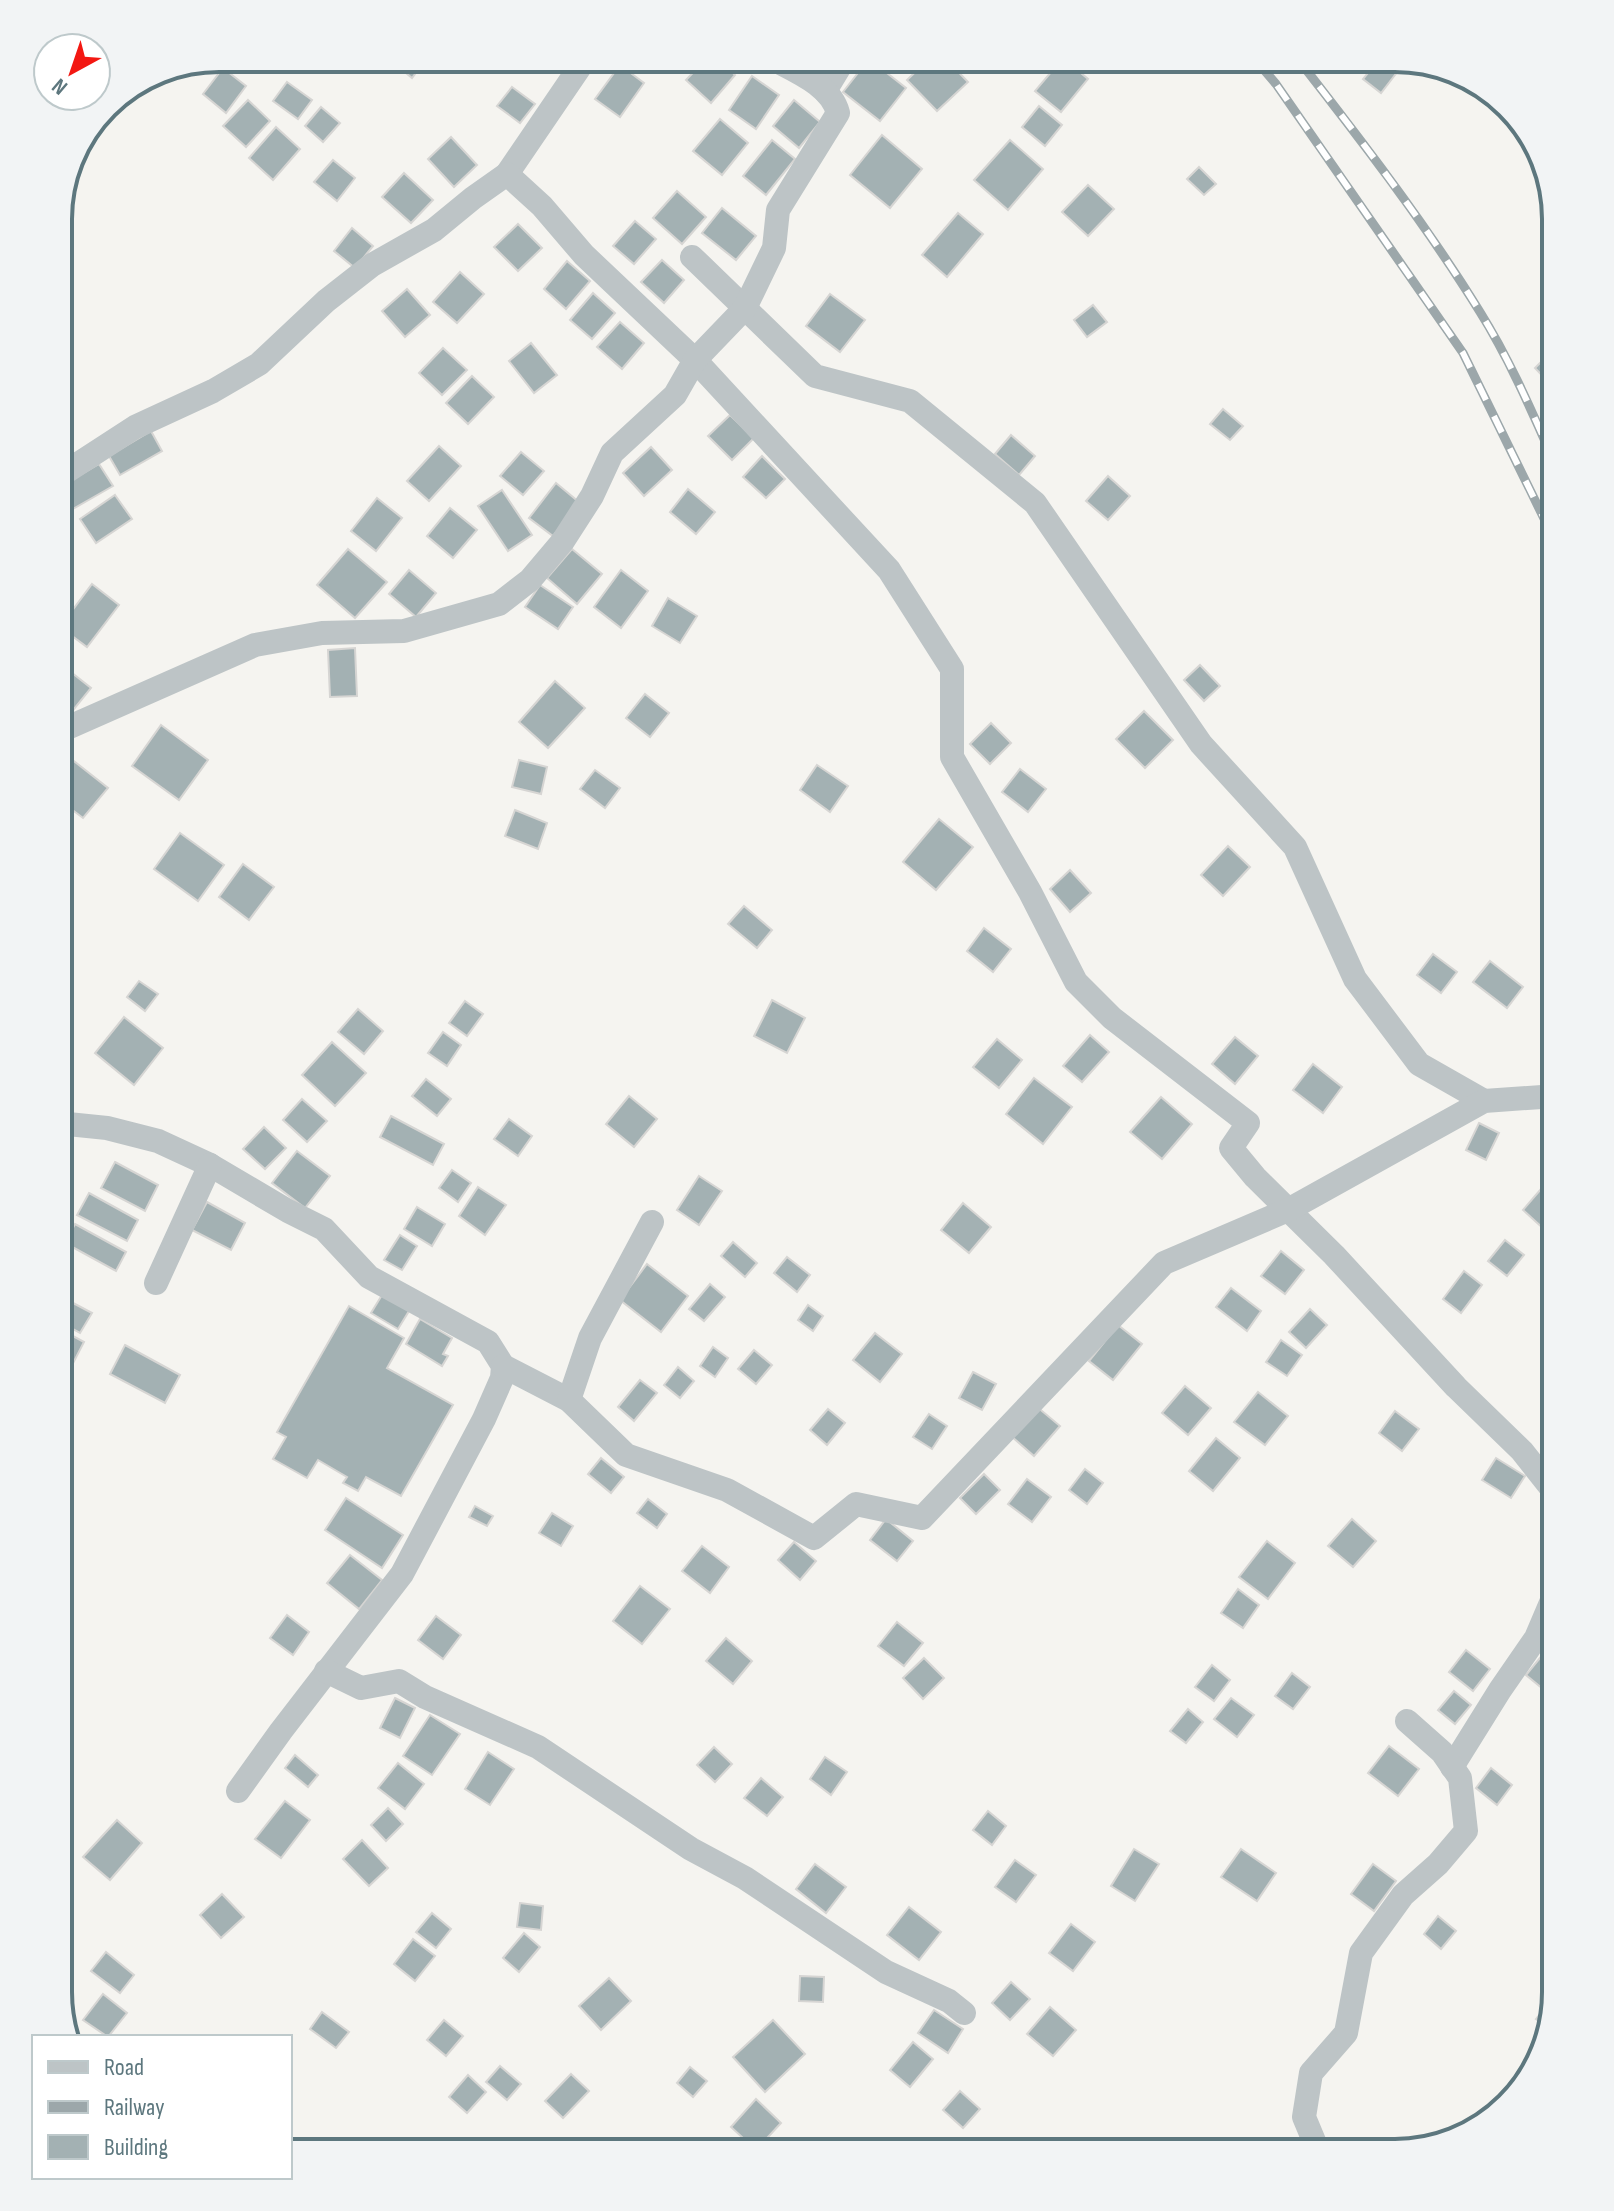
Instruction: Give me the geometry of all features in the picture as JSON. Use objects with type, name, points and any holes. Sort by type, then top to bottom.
[{"type":"street","points":[[72,468],[135,427],[213,391],[259,364],[326,301],[372,265],[434,230],[507,174],[576,72]]},
{"type":"street","points":[[72,726],[255,645],[322,633],[404,631],[499,604],[530,580],[563,541],[592,496],[612,453],[675,395],[695,360],[745,308],[774,248],[778,210],[838,113],[835,101],[825,91],[794,72]]},
{"type":"street","points":[[825,91],[837,72]]},
{"type":"street","points":[[507,174],[542,206],[584,255],[695,360],[889,570],[952,669],[952,757],[1030,892],[1076,982],[1112,1018],[1248,1123],[1231,1148],[1456,1387],[1522,1451],[1542,1476]]},
{"type":"street","points":[[692,257],[815,376],[910,401],[1035,503],[1201,744],[1295,847],[1355,979],[1419,1064],[1484,1101]]},
{"type":"street","points":[[72,1124],[107,1128],[158,1141],[210,1165],[324,1229],[369,1277],[488,1342],[503,1366],[569,1400],[626,1455],[727,1490],[814,1538],[856,1504],[922,1518],[1164,1263],[1288,1210],[1484,1101],[1542,1097]]},
{"type":"street","points":[[156,1283],[210,1165]]},
{"type":"street","points":[[569,1400],[590,1338],[652,1222]]},
{"type":"street","points":[[238,1791],[402,1574],[484,1419],[502,1378],[503,1366]]},
{"type":"street","points":[[1452,1767],[1542,1626]]},
{"type":"street","points":[[326,1671],[361,1688],[399,1681],[425,1697],[538,1747],[691,1849],[745,1878],[886,1972],[949,2001],[964,2013]]},
{"type":"street","points":[[1313,2139],[1304,2117],[1311,2073],[1346,2033],[1361,1953],[1403,1895],[1438,1864],[1466,1831],[1460,1778],[1442,1752],[1407,1721]]},
{"type":"building","points":[[220,72],[228,72],[246,86],[226,113],[203,94]]},
{"type":"building","points":[[615,72],[629,72],[644,83],[620,117],[595,99]]},
{"type":"building","points":[[694,72],[732,72],[735,75],[711,103],[686,80]]},
{"type":"building","points":[[859,72],[886,72],[906,88],[880,121],[843,92]]},
{"type":"building","points":[[915,72],[958,72],[968,82],[937,111],[907,80]]},
{"type":"building","points":[[1051,72],[1080,72],[1088,79],[1061,112],[1035,91]]},
{"type":"building","points":[[1369,72],[1397,72],[1381,93],[1363,79]]},
{"type":"building","points":[[752,76],[779,95],[756,129],[729,110]]},
{"type":"building","points":[[287,82],[312,100],[298,119],[273,101]]},
{"type":"building","points":[[512,87],[535,104],[520,123],[497,106]]},
{"type":"building","points":[[248,100],[270,121],[246,147],[223,126]]},
{"type":"building","points":[[794,100],[820,122],[799,148],[773,126]]},
{"type":"building","points":[[1039,106],[1062,125],[1045,146],[1022,127]]},
{"type":"building","points":[[321,107],[340,123],[323,142],[305,126]]},
{"type":"building","points":[[720,119],[748,143],[722,175],[693,151]]},
{"type":"building","points":[[276,127],[300,149],[273,180],[249,158]]},
{"type":"building","points":[[882,135],[922,169],[890,208],[850,175]]},
{"type":"building","points":[[451,137],[477,165],[454,187],[428,159]]},
{"type":"building","points":[[772,140],[795,159],[766,195],[743,176]]},
{"type":"building","points":[[1010,140],[1043,169],[1008,210],[974,180]]},
{"type":"building","points":[[333,160],[355,178],[337,201],[314,182]]},
{"type":"building","points":[[1199,167],[1216,184],[1204,195],[1187,179]]},
{"type":"building","points":[[404,173],[433,200],[411,223],[382,197]]},
{"type":"building","points":[[1088,185],[1114,209],[1088,236],[1062,212]]},
{"type":"building","points":[[677,191],[706,217],[682,244],[653,218]]},
{"type":"building","points":[[722,208],[756,236],[736,260],[702,233]]},
{"type":"building","points":[[958,213],[983,234],[947,277],[922,255]]},
{"type":"building","points":[[635,221],[656,239],[634,264],[613,246]]},
{"type":"building","points":[[518,224],[542,248],[518,271],[494,247]]},
{"type":"building","points":[[352,228],[373,246],[355,268],[334,251]]},
{"type":"building","points":[[662,260],[684,280],[664,303],[641,282]]},
{"type":"building","points":[[567,261],[590,281],[566,309],[544,289]]},
{"type":"building","points":[[460,272],[484,294],[457,323],[433,302]]},
{"type":"building","points":[[407,289],[430,315],[405,337],[382,311]]},
{"type":"building","points":[[593,293],[615,313],[592,339],[570,320]]},
{"type":"building","points":[[830,294],[865,320],[840,352],[806,326]]},
{"type":"building","points":[[1093,305],[1107,322],[1087,337],[1074,320]]},
{"type":"building","points":[[620,322],[644,343],[622,369],[597,347]]},
{"type":"building","points":[[531,343],[557,375],[534,393],[509,361]]},
{"type":"building","points":[[443,348],[467,370],[442,395],[419,373]]},
{"type":"building","points":[[1542,361],[1542,375],[1535,368]]},
{"type":"building","points":[[472,376],[494,397],[468,424],[446,403]]},
{"type":"building","points":[[1223,409],[1243,426],[1230,440],[1210,424]]},
{"type":"building","points":[[730,415],[754,438],[732,460],[708,436]]},
{"type":"building","points":[[151,431],[162,451],[120,475],[109,456]]},
{"type":"building","points":[[1011,435],[1035,456],[1019,475],[995,454]]},
{"type":"building","points":[[439,446],[461,466],[429,501],[407,481]]},
{"type":"building","points":[[651,447],[672,470],[644,496],[623,473]]},
{"type":"building","points":[[521,452],[544,471],[523,495],[500,476]]},
{"type":"building","points":[[762,456],[785,479],[766,498],[743,477]]},
{"type":"building","points":[[99,464],[113,486],[72,509],[72,480]]},
{"type":"building","points":[[1108,476],[1130,496],[1108,520],[1086,501]]},
{"type":"building","points":[[556,483],[580,503],[553,536],[529,518]]},
{"type":"building","points":[[688,489],[715,512],[696,534],[670,512]]},
{"type":"building","points":[[502,490],[532,535],[508,551],[478,506]]},
{"type":"building","points":[[115,495],[132,519],[96,543],[80,519]]},
{"type":"building","points":[[377,498],[402,518],[376,551],[351,531]]},
{"type":"building","points":[[450,508],[477,530],[453,558],[427,536]]},
{"type":"building","points":[[348,549],[387,582],[355,618],[317,585]]},
{"type":"building","points":[[572,549],[602,574],[577,604],[547,578]]},
{"type":"building","points":[[409,570],[436,593],[416,617],[389,594]]},
{"type":"building","points":[[621,570],[648,591],[621,628],[594,607]]},
{"type":"building","points":[[92,584],[119,605],[87,647],[72,636],[72,611]]},
{"type":"building","points":[[540,585],[573,607],[558,629],[525,607]]},
{"type":"building","points":[[668,598],[697,616],[680,643],[652,626]]},
{"type":"building","points":[[355,648],[357,696],[330,697],[328,650]]},
{"type":"building","points":[[1200,665],[1220,686],[1204,701],[1184,680]]},
{"type":"building","points":[[72,673],[91,688],[72,712]]},
{"type":"building","points":[[555,681],[585,708],[548,748],[519,722]]},
{"type":"building","points":[[645,694],[669,713],[650,737],[626,718]]},
{"type":"building","points":[[1144,711],[1173,740],[1145,768],[1116,739]]},
{"type":"building","points":[[991,723],[1011,743],[990,764],[970,744]]},
{"type":"building","points":[[161,725],[208,760],[179,800],[132,766]]},
{"type":"building","points":[[72,760],[108,788],[83,818],[72,810]]},
{"type":"building","points":[[519,760],[547,767],[541,794],[512,787]]},
{"type":"building","points":[[817,765],[848,786],[830,812],[800,790]]},
{"type":"building","points":[[1020,769],[1046,789],[1028,812],[1002,792]]},
{"type":"building","points":[[595,770],[620,788],[605,808],[580,789]]},
{"type":"building","points":[[515,810],[547,823],[538,849],[505,836]]},
{"type":"building","points":[[939,819],[973,847],[936,890],[903,862]]},
{"type":"building","points":[[180,833],[224,865],[198,901],[154,869]]},
{"type":"building","points":[[1228,846],[1250,867],[1223,896],[1201,875]]},
{"type":"building","points":[[243,864],[274,887],[249,920],[219,897]]},
{"type":"building","points":[[1070,870],[1091,893],[1070,912],[1050,889]]},
{"type":"building","points":[[744,906],[772,930],[757,948],[728,924]]},
{"type":"building","points":[[984,928],[1011,949],[993,972],[967,951]]},
{"type":"building","points":[[1433,954],[1457,972],[1441,993],[1417,975]]},
{"type":"building","points":[[1490,961],[1523,987],[1507,1008],[1473,982]]},
{"type":"building","points":[[139,981],[158,994],[145,1011],[127,997]]},
{"type":"building","points":[[772,1000],[805,1018],[787,1053],[754,1036]]},
{"type":"building","points":[[465,1001],[483,1014],[467,1036],[449,1023]]},
{"type":"building","points":[[358,1009],[383,1031],[364,1054],[338,1032]]},
{"type":"building","points":[[124,1017],[163,1048],[134,1085],[95,1053]]},
{"type":"building","points":[[443,1032],[461,1045],[447,1066],[428,1053]]},
{"type":"building","points":[[1090,1035],[1109,1052],[1082,1082],[1063,1066]]},
{"type":"building","points":[[1235,1037],[1258,1056],[1235,1084],[1212,1064]]},
{"type":"building","points":[[997,1039],[1022,1060],[999,1088],[973,1067]]},
{"type":"building","points":[[332,1042],[366,1073],[335,1106],[302,1075]]},
{"type":"building","points":[[1313,1064],[1342,1087],[1323,1113],[1293,1090]]},
{"type":"building","points":[[1034,1078],[1072,1107],[1043,1144],[1006,1114]]},
{"type":"building","points":[[426,1079],[451,1099],[437,1116],[412,1096]]},
{"type":"building","points":[[629,1096],[657,1119],[634,1147],[606,1124]]},
{"type":"building","points":[[1161,1097],[1192,1124],[1162,1159],[1130,1132]]},
{"type":"building","points":[[302,1099],[327,1121],[307,1142],[283,1120]]},
{"type":"building","points":[[391,1116],[444,1144],[433,1165],[380,1137]]},
{"type":"building","points":[[509,1119],[532,1136],[518,1156],[494,1139]]},
{"type":"building","points":[[1479,1123],[1499,1133],[1486,1160],[1466,1150]]},
{"type":"building","points":[[264,1127],[286,1148],[265,1169],[243,1149]]},
{"type":"building","points":[[297,1151],[330,1176],[305,1208],[272,1183]]},
{"type":"building","points":[[115,1162],[158,1185],[145,1211],[101,1188]]},
{"type":"building","points":[[452,1170],[471,1183],[458,1202],[439,1188]]},
{"type":"building","points":[[699,1176],[722,1191],[699,1225],[677,1210]]},
{"type":"building","points":[[478,1187],[506,1205],[485,1235],[459,1216]]},
{"type":"building","points":[[1541,1189],[1542,1227],[1523,1210]]},
{"type":"building","points":[[89,1193],[138,1220],[127,1241],[77,1215]]},
{"type":"building","points":[[207,1202],[245,1223],[231,1250],[192,1230]]},
{"type":"building","points":[[963,1203],[991,1227],[969,1253],[941,1230]]},
{"type":"building","points":[[417,1207],[445,1224],[432,1246],[404,1229]]},
{"type":"building","points":[[75,1224],[126,1252],[116,1271],[72,1247]]},
{"type":"building","points":[[400,1235],[417,1246],[402,1270],[384,1260]]},
{"type":"building","points":[[1505,1240],[1524,1255],[1507,1276],[1488,1261]]},
{"type":"building","points":[[733,1242],[757,1263],[745,1277],[721,1256]]},
{"type":"building","points":[[1281,1251],[1304,1270],[1285,1294],[1261,1276]]},
{"type":"building","points":[[787,1257],[810,1275],[797,1292],[774,1273]]},
{"type":"building","points":[[647,1264],[688,1296],[661,1332],[620,1300]]},
{"type":"building","points":[[1464,1271],[1482,1285],[1461,1313],[1443,1299]]},
{"type":"building","points":[[710,1284],[725,1297],[704,1321],[689,1309]]},
{"type":"building","points":[[1231,1288],[1261,1311],[1247,1331],[1216,1307]]},
{"type":"building","points":[[382,1295],[409,1311],[398,1329],[371,1313]]},
{"type":"building","points":[[72,1302],[92,1313],[80,1333],[72,1329]]},
{"type":"building","points":[[808,1305],[823,1316],[813,1331],[798,1320]]},
{"type":"building","points":[[349,1306],[404,1338],[387,1368],[453,1405],[401,1496],[366,1477],[358,1491],[343,1483],[347,1477],[318,1460],[307,1478],[273,1459],[286,1437],[277,1432]]},
{"type":"building","points":[[1310,1309],[1327,1325],[1306,1348],[1289,1332]]},
{"type":"building","points":[[420,1319],[452,1338],[443,1354],[448,1356],[442,1366],[406,1344]]},
{"type":"building","points":[[1118,1325],[1142,1344],[1113,1380],[1089,1361]]},
{"type":"building","points":[[875,1333],[902,1354],[880,1382],[853,1360]]},
{"type":"building","points":[[72,1336],[84,1342],[72,1365]]},
{"type":"building","points":[[1281,1340],[1302,1355],[1287,1376],[1266,1362]]},
{"type":"building","points":[[125,1345],[180,1375],[165,1403],[110,1374]]},
{"type":"building","points":[[713,1347],[728,1358],[715,1377],[700,1366]]},
{"type":"building","points":[[754,1350],[772,1365],[756,1384],[738,1369]]},
{"type":"building","points":[[678,1367],[694,1381],[680,1398],[664,1385]]},
{"type":"building","points":[[973,1372],[996,1384],[982,1410],[959,1398]]},
{"type":"building","points":[[640,1380],[657,1393],[634,1421],[618,1407]]},
{"type":"building","points":[[1185,1386],[1211,1408],[1188,1435],[1162,1413]]},
{"type":"building","points":[[1258,1392],[1288,1416],[1265,1445],[1234,1422]]},
{"type":"building","points":[[1036,1406],[1060,1426],[1034,1456],[1011,1436]]},
{"type":"building","points":[[828,1409],[845,1423],[827,1445],[810,1430]]},
{"type":"building","points":[[1395,1411],[1419,1429],[1402,1451],[1379,1433]]},
{"type":"building","points":[[929,1414],[947,1426],[932,1449],[913,1437]]},
{"type":"building","points":[[1216,1438],[1240,1458],[1213,1491],[1189,1471]]},
{"type":"building","points":[[601,1458],[624,1477],[611,1493],[588,1474]]},
{"type":"building","points":[[1496,1458],[1525,1476],[1511,1498],[1482,1480]]},
{"type":"building","points":[[1085,1469],[1103,1483],[1087,1504],[1069,1490]]},
{"type":"building","points":[[984,1474],[1000,1490],[976,1514],[960,1498]]},
{"type":"building","points":[[1027,1479],[1051,1497],[1032,1522],[1008,1504]]},
{"type":"building","points":[[346,1498],[403,1535],[382,1568],[325,1530]]},
{"type":"building","points":[[648,1499],[667,1514],[657,1528],[637,1513]]},
{"type":"building","points":[[475,1506],[493,1516],[487,1526],[469,1517]]},
{"type":"building","points":[[552,1513],[573,1526],[561,1546],[539,1533]]},
{"type":"building","points":[[886,1519],[913,1541],[897,1561],[870,1540]]},
{"type":"building","points":[[1352,1519],[1376,1541],[1353,1567],[1328,1546]]},
{"type":"building","points":[[1267,1541],[1295,1563],[1268,1599],[1239,1577]]},
{"type":"building","points":[[794,1542],[816,1561],[800,1580],[778,1560]]},
{"type":"building","points":[[702,1546],[729,1567],[710,1593],[682,1571]]},
{"type":"building","points":[[350,1555],[382,1580],[359,1609],[327,1583]]},
{"type":"building","points":[[640,1586],[670,1609],[642,1644],[613,1621]]},
{"type":"building","points":[[1238,1589],[1259,1605],[1243,1628],[1221,1613]]},
{"type":"building","points":[[287,1615],[309,1632],[293,1655],[270,1638]]},
{"type":"building","points":[[436,1616],[461,1635],[443,1659],[418,1640]]},
{"type":"building","points":[[897,1622],[923,1643],[904,1666],[878,1646]]},
{"type":"building","points":[[726,1638],[752,1661],[733,1684],[706,1661]]},
{"type":"building","points":[[1466,1650],[1490,1669],[1473,1691],[1449,1672]]},
{"type":"building","points":[[1542,1655],[1542,1688],[1526,1675]]},
{"type":"building","points":[[924,1658],[944,1678],[923,1699],[903,1678]]},
{"type":"building","points":[[1212,1665],[1230,1680],[1214,1701],[1195,1687]]},
{"type":"building","points":[[1292,1673],[1310,1687],[1293,1709],[1275,1696]]},
{"type":"building","points":[[1454,1691],[1471,1705],[1455,1724],[1438,1710]]},
{"type":"building","points":[[395,1698],[415,1708],[400,1738],[380,1728]]},
{"type":"building","points":[[1231,1698],[1254,1715],[1237,1737],[1214,1719]]},
{"type":"building","points":[[1188,1709],[1203,1722],[1186,1743],[1170,1731]]},
{"type":"building","points":[[430,1715],[460,1734],[432,1775],[403,1756]]},
{"type":"building","points":[[1389,1746],[1419,1769],[1398,1796],[1368,1773]]},
{"type":"building","points":[[714,1747],[732,1764],[715,1782],[697,1765]]},
{"type":"building","points":[[488,1752],[514,1769],[490,1805],[465,1789]]},
{"type":"building","points":[[295,1755],[318,1775],[308,1787],[285,1768]]},
{"type":"building","points":[[825,1757],[847,1772],[831,1795],[810,1779]]},
{"type":"building","points":[[398,1763],[424,1784],[405,1809],[378,1788]]},
{"type":"building","points":[[1491,1768],[1512,1785],[1497,1805],[1476,1788]]},
{"type":"building","points":[[761,1778],[783,1797],[767,1816],[744,1798]]},
{"type":"building","points":[[285,1801],[310,1820],[281,1858],[255,1839]]},
{"type":"building","points":[[388,1808],[403,1824],[386,1841],[371,1825]]},
{"type":"building","points":[[988,1811],[1006,1826],[992,1845],[973,1830]]},
{"type":"building","points":[[117,1820],[142,1843],[110,1880],[83,1857]]},
{"type":"building","points":[[362,1840],[388,1868],[369,1886],[343,1859]]},
{"type":"building","points":[[1134,1849],[1159,1864],[1135,1901],[1111,1886]]},
{"type":"building","points":[[1241,1849],[1276,1873],[1257,1901],[1221,1877]]},
{"type":"building","points":[[1015,1860],[1036,1875],[1016,1902],[995,1887]]},
{"type":"building","points":[[815,1864],[846,1887],[826,1913],[796,1889]]},
{"type":"building","points":[[1373,1864],[1396,1881],[1374,1911],[1351,1894]]},
{"type":"building","points":[[222,1894],[244,1917],[221,1938],[200,1915]]},
{"type":"building","points":[[520,1903],[543,1906],[541,1930],[517,1927]]},
{"type":"building","points":[[909,1907],[941,1932],[919,1960],[887,1935]]},
{"type":"building","points":[[432,1913],[451,1929],[436,1948],[416,1932]]},
{"type":"building","points":[[1438,1916],[1456,1931],[1441,1949],[1424,1934]]},
{"type":"building","points":[[1071,1924],[1095,1942],[1073,1971],[1049,1953]]},
{"type":"building","points":[[524,1933],[540,1947],[519,1972],[503,1958]]},
{"type":"building","points":[[413,1939],[435,1956],[415,1981],[394,1964]]},
{"type":"building","points":[[106,1952],[134,1975],[120,1993],[91,1971]]},
{"type":"building","points":[[800,1976],[824,1977],[823,2002],[799,2001]]},
{"type":"building","points":[[609,1978],[631,2001],[601,2030],[579,2006]]},
{"type":"building","points":[[1011,1982],[1030,1999],[1010,2020],[992,2003]]},
{"type":"building","points":[[103,1994],[127,2013],[110,2035],[83,2020]]},
{"type":"building","points":[[1050,2007],[1076,2030],[1053,2056],[1027,2034]]},
{"type":"building","points":[[934,2010],[963,2029],[948,2053],[918,2033]]},
{"type":"building","points":[[322,2012],[349,2032],[336,2048],[310,2029]]},
{"type":"building","points":[[444,2020],[463,2036],[446,2056],[427,2040]]},
{"type":"building","points":[[773,2020],[805,2054],[765,2092],[733,2057]]},
{"type":"building","points":[[913,2042],[933,2059],[910,2087],[890,2070]]},
{"type":"building","points":[[500,2066],[521,2084],[507,2100],[486,2082]]},
{"type":"building","points":[[690,2067],[707,2081],[693,2097],[677,2083]]},
{"type":"building","points":[[571,2074],[589,2091],[563,2118],[545,2101]]},
{"type":"building","points":[[468,2075],[486,2092],[467,2113],[449,2097]]},
{"type":"building","points":[[960,2091],[980,2109],[963,2128],[943,2110]]},
{"type":"building","points":[[756,2099],[781,2123],[766,2139],[744,2139],[731,2127]]},
{"type":"railway","points":[[1266,72],[1463,353],[1542,514]]},
{"type":"railway","points":[[1308,72],[1369,151],[1459,279],[1491,330],[1542,434]]}]
